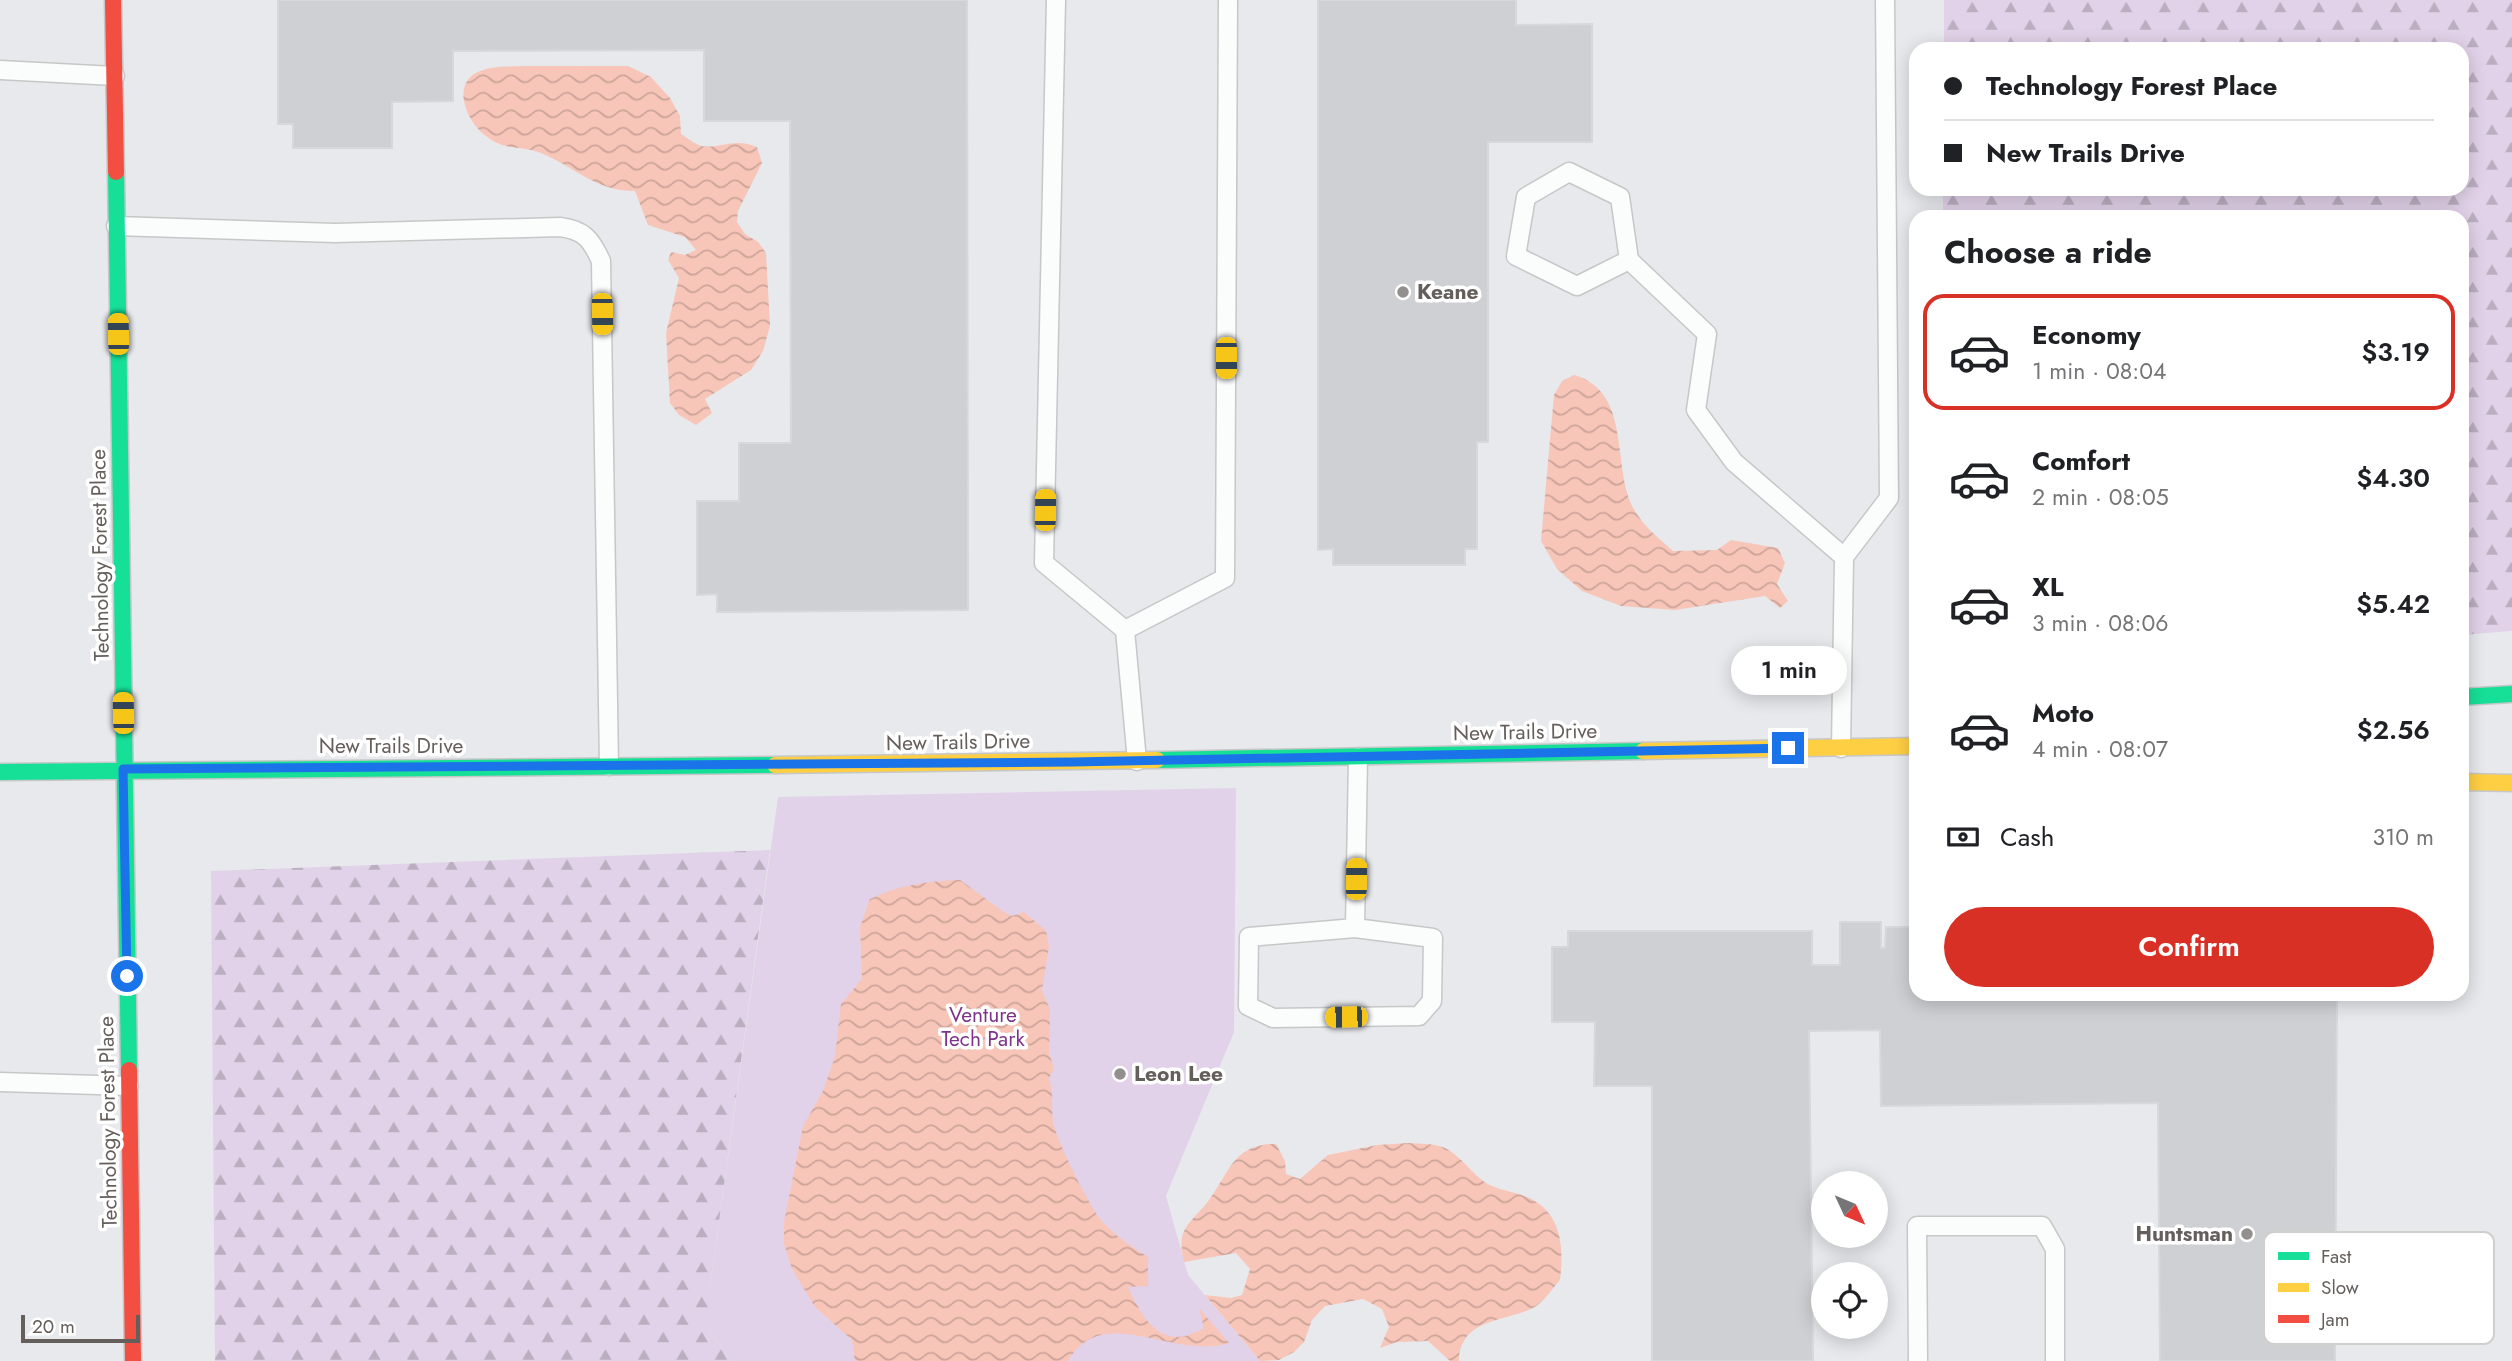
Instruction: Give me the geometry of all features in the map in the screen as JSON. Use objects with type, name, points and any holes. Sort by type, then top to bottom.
[{"type":"street","name":"Technology Forest Place","points":[[113,0],[133,1361]]},
{"type":"street","points":[[2469,696],[2512,694]]},
{"type":"street","name":"New Trails Drive","points":[[0,772],[1137,761],[1909,746]]},
{"type":"street","points":[[2469,782],[2512,783]]},
{"type":"lane","points":[[1056,0],[1044,564],[1125,630],[1137,761]]},
{"type":"lane","points":[[1125,630],[1225,578],[1228,0]]},
{"type":"lane","points":[[1841,747],[1844,557],[1889,498],[1885,0]]},
{"type":"lane","points":[[0,70],[115,76]]},
{"type":"lane","points":[[1629,260],[1577,286],[1516,256],[1526,197],[1569,172],[1620,197],[1629,260],[1707,334],[1696,410],[1734,462],[1844,557]]},
{"type":"lane","points":[[117,226],[335,233],[560,227],[580,230],[592,242],[601,261],[609,766]]},
{"type":"lane","points":[[1355,928],[1358,757]]},
{"type":"lane","points":[[1355,928],[1433,938],[1433,1001],[1419,1016],[1273,1018],[1248,1006],[1249,937],[1355,928]]},
{"type":"lane","points":[[0,1082],[129,1086]]},
{"type":"lane","points":[[1918,1361],[1917,1226],[2042,1226],[2055,1249],[2055,1361]]},
{"type":"green space","points":[[1944,0],[2512,0],[2512,631],[2469,634],[2469,210],[1943,210],[1943,196],[2469,196],[2469,42],[1944,42]]},
{"type":"green space","name":"Venture Tech Park","points":[[1236,788],[1234,1032],[1166,1196],[1188,1275],[1260,1361],[730,1361],[710,1330],[710,1287],[778,797]]},
{"type":"green space","points":[[770,850],[710,1287],[710,1330],[730,1361],[215,1361],[211,871]]},
{"type":"water","points":[[524,66],[628,66],[651,77],[670,98],[680,116],[681,134],[691,141],[701,146],[742,143],[757,147],[762,163],[738,211],[737,222],[745,234],[758,242],[766,253],[770,326],[763,351],[751,370],[705,399],[712,413],[696,425],[679,415],[670,403],[666,333],[679,278],[668,260],[671,252],[685,255],[696,250],[685,237],[648,225],[635,191],[597,183],[541,153],[500,144],[479,130],[468,114],[463,96],[469,79],[487,69]]},
{"type":"water","points":[[1574,375],[1593,384],[1605,398],[1618,434],[1628,494],[1635,511],[1648,528],[1673,551],[1717,550],[1731,540],[1778,548],[1785,563],[1777,584],[1788,601],[1780,608],[1765,596],[1675,610],[1621,606],[1582,591],[1557,569],[1541,541],[1554,395],[1562,381]]},
{"type":"water","points":[[960,880],[1012,916],[1024,912],[1046,931],[1049,946],[1042,990],[1050,1010],[1049,1053],[1054,1069],[1049,1078],[1055,1130],[1074,1172],[1101,1220],[1148,1257],[1148,1286],[1128,1287],[1141,1311],[1156,1330],[1177,1337],[1204,1328],[1199,1308],[1229,1343],[1185,1345],[1120,1334],[1100,1335],[1083,1344],[1068,1361],[855,1361],[852,1340],[815,1307],[792,1269],[784,1244],[784,1222],[803,1126],[823,1091],[835,1056],[841,1004],[862,979],[860,927],[870,899],[914,885]]},
{"type":"water","points":[[1408,1143],[1445,1148],[1486,1183],[1522,1195],[1539,1204],[1554,1221],[1558,1232],[1561,1243],[1560,1280],[1533,1308],[1476,1329],[1461,1347],[1459,1361],[1450,1361],[1428,1341],[1397,1342],[1380,1348],[1389,1327],[1382,1309],[1363,1299],[1325,1306],[1312,1320],[1304,1342],[1294,1352],[1279,1360],[1260,1361],[1205,1295],[1231,1298],[1242,1295],[1250,1269],[1236,1253],[1184,1262],[1182,1241],[1186,1227],[1209,1200],[1234,1162],[1250,1149],[1276,1144],[1285,1161],[1286,1174],[1300,1179],[1328,1155],[1377,1145]]},
{"type":"building","points":[[278,0],[967,0],[968,610],[717,612],[717,594],[697,595],[697,501],[739,501],[739,443],[791,443],[790,121],[704,121],[704,50],[453,51],[453,101],[392,102],[392,148],[293,148],[293,124],[278,124]]},
{"type":"building","name":"Keane","points":[[1318,0],[1516,0],[1516,25],[1592,24],[1592,142],[1488,142],[1488,442],[1477,442],[1477,549],[1465,549],[1465,565],[1333,565],[1333,549],[1318,550]]},
{"type":"building","name":"Huntsman","points":[[1840,922],[1881,922],[1881,948],[1885,948],[1886,927],[1909,927],[1909,1001],[2337,1001],[2336,1232],[2264,1232],[2264,1344],[2335,1344],[2335,1361],[2160,1361],[2158,1103],[1881,1106],[1880,1030],[1809,1031],[1813,1361],[1652,1361],[1652,1086],[1594,1086],[1595,1022],[1552,1022],[1552,947],[1568,947],[1568,931],[1812,931],[1812,965],[1840,965]]},
{"type":"traffic: fast","points":[[116,172],[129,1070]]},
{"type":"traffic: fast","points":[[2469,697],[2512,694]]},
{"type":"traffic: fast","points":[[1157,760],[1643,751]]},
{"type":"traffic: fast","points":[[0,772],[775,765]]},
{"type":"traffic: slow","points":[[1643,751],[1909,746]]},
{"type":"traffic: slow","points":[[775,765],[1157,760]]},
{"type":"traffic: slow","points":[[2469,782],[2512,783]]},
{"type":"traffic: jam","points":[[113,0],[116,172]]},
{"type":"traffic: jam","points":[[129,1070],[133,1361]]},
{"type":"place","name":"Keane","points":[[1403,292]]},
{"type":"place","name":"Leon Lee","points":[[1120,1074]]},
{"type":"place","name":"Huntsman","points":[[2247,1234]]},
{"type":"route","points":[[127,976],[123,769],[1073,762],[1788,748]]}]
